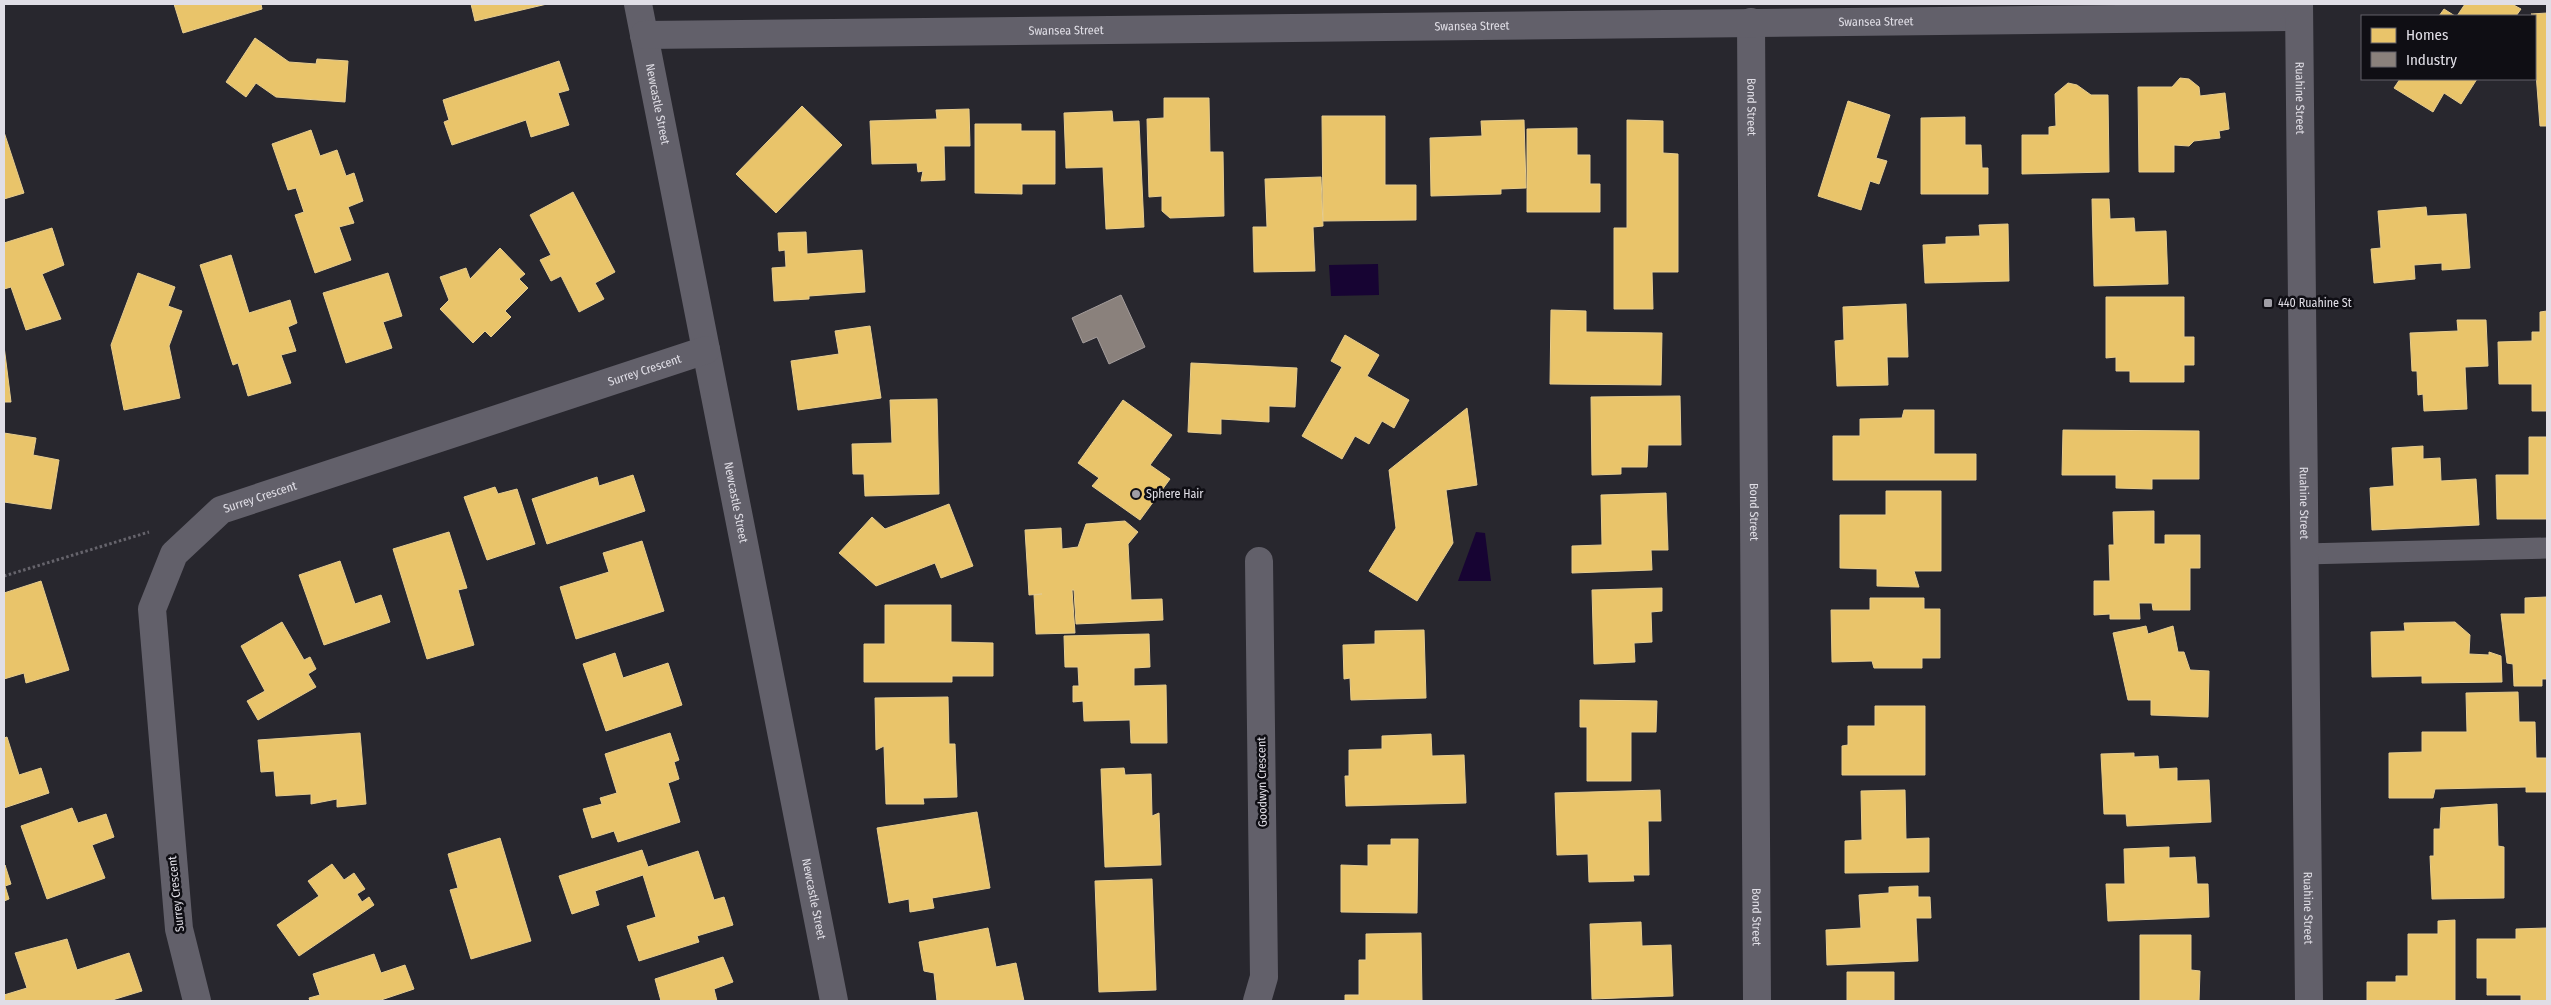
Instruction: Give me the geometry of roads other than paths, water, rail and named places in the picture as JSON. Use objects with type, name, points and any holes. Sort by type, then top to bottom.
[{"type":"street","name":"Newcastle Street","points":[[638,4],[834,1001]]},
{"type":"street","name":"Swansea Street","points":[[644,36],[1751,22],[2299,10]]},
{"type":"street","name":"Ruahine Street","points":[[2299,10],[2309,1001]]},
{"type":"street","name":"Bond Street","points":[[1751,22],[1756,1001]]},
{"type":"street","name":"Surrey Crescent","points":[[197,1001],[179,928],[152,609],[174,554],[221,510],[706,350]]},
{"type":"street","name":"Goodwyn Crescent","points":[[1257,1001],[1264,977],[1259,561]]},
{"type":"lane","points":[[2304,554],[2547,548]]},
{"type":"place","name":"440 Ruahine St","points":[[2268,303]]},
{"type":"place","name":"Sphere Hair","points":[[1136,494]]}]
